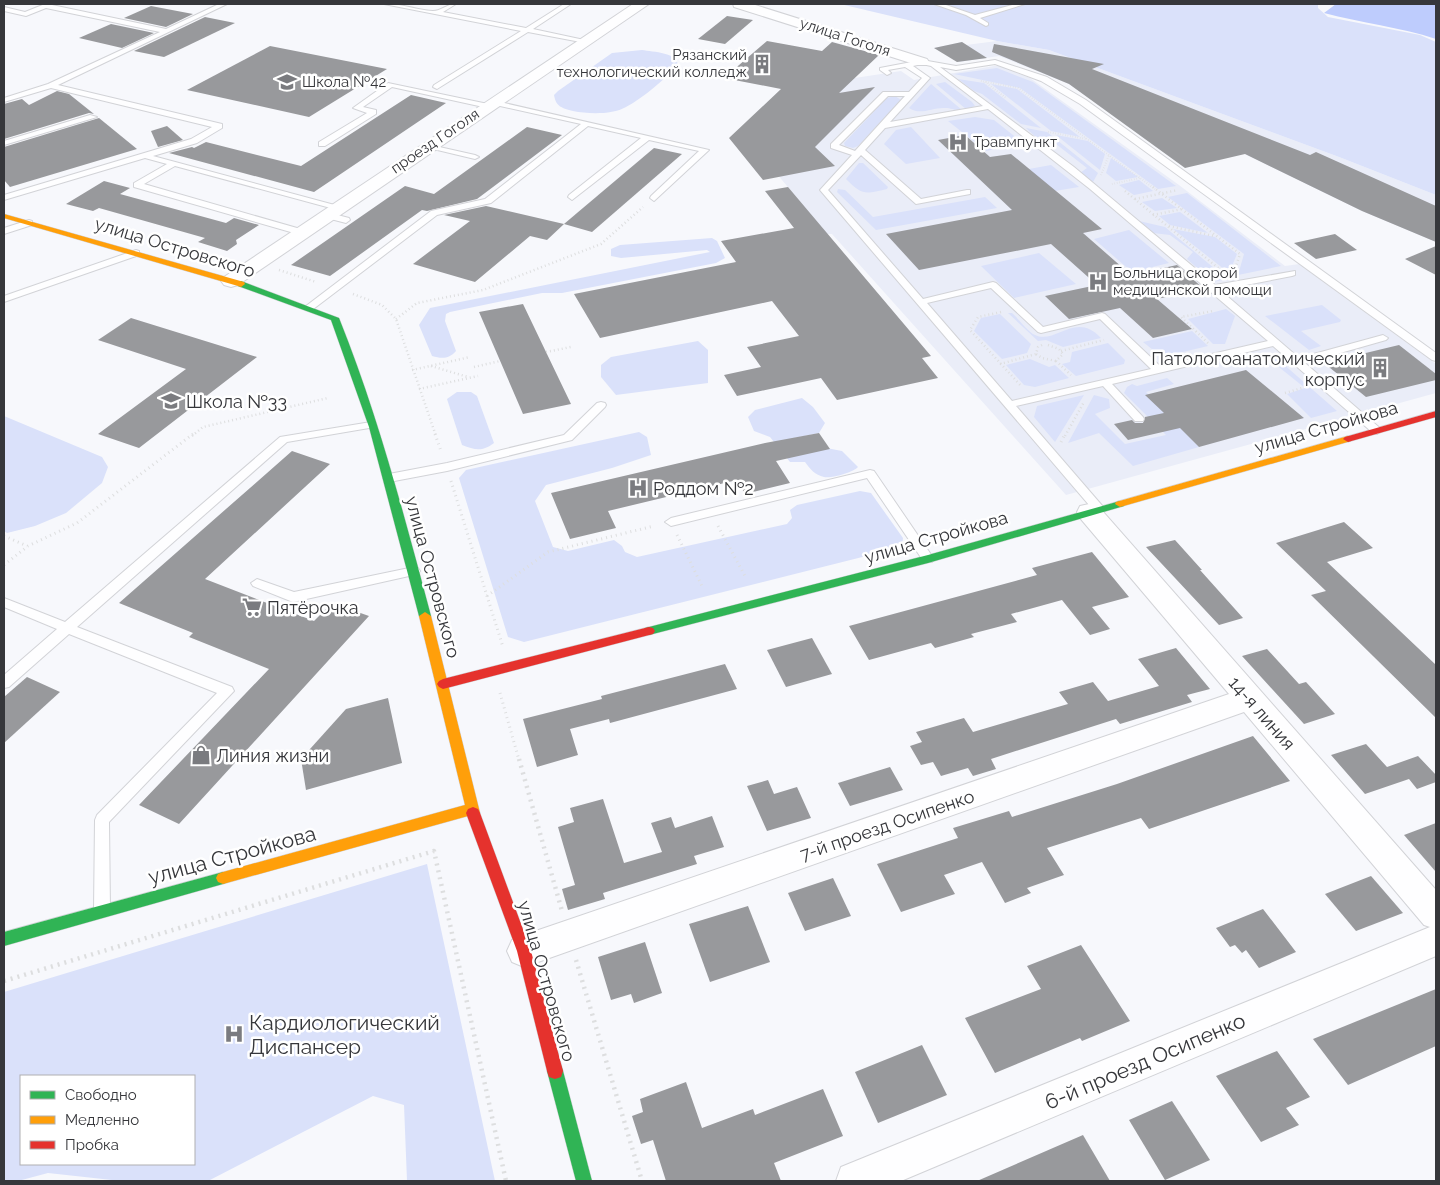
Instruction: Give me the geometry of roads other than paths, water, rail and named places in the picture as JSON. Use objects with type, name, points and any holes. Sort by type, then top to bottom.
[{"type":"street","name":"проезд Гоголя","points":[[231,281],[301,232],[337,214],[429,146],[642,4]]},
{"type":"street","name":"улица Гоголя","points":[[739,4],[926,62]]},
{"type":"street","name":"улица Островского","points":[[4,216],[231,281],[335,318],[347,346],[389,478],[443,684],[472,808],[524,951],[584,1181]]},
{"type":"street","name":"улица Стройкова","points":[[443,684],[928,559],[1094,510],[1436,414]]},
{"type":"street","name":"14-я линия","points":[[1094,510],[1250,698],[1436,914]]},
{"type":"street","name":"7-й проезд Осипенко","points":[[524,951],[1250,698]]},
{"type":"street","name":"улица Стройкова","points":[[4,940],[102,910],[472,808]]},
{"type":"street","name":"6-й проезд Осипенко","points":[[855,1181],[1436,940]]},
{"type":"lane","points":[[4,100],[51,86],[224,4]]},
{"type":"lane","points":[[387,4],[586,41]]},
{"type":"lane","points":[[437,13],[453,4]]},
{"type":"lane","points":[[438,87],[568,4]]},
{"type":"lane","points":[[937,4],[976,18],[986,24]]},
{"type":"lane","points":[[976,18],[1022,4]]},
{"type":"lane","points":[[4,9],[26,14],[48,5],[167,31]]},
{"type":"lane","points":[[926,62],[989,107],[1114,204],[1214,288],[1376,431]]},
{"type":"lane","points":[[887,73],[882,69],[926,62],[956,68],[995,62],[1044,79],[1082,102],[1436,358]]},
{"type":"lane","points":[[907,65],[926,78],[824,190],[1053,456],[1094,510]]},
{"type":"lane","points":[[4,198],[194,141],[219,126],[51,86]]},
{"type":"lane","points":[[322,144],[373,112],[357,108],[392,86],[587,123],[705,150],[654,198]]},
{"type":"lane","points":[[912,94],[886,94],[834,146],[859,152],[919,202],[967,192]]},
{"type":"lane","points":[[882,126],[989,107]]},
{"type":"lane","points":[[4,142],[93,117]]},
{"type":"lane","points":[[309,308],[434,213],[488,201],[587,123]]},
{"type":"lane","points":[[572,197],[647,137]]},
{"type":"lane","points":[[429,146],[475,157]]},
{"type":"lane","points":[[145,156],[175,163],[337,214]]},
{"type":"lane","points":[[175,163],[137,185],[301,232]]},
{"type":"lane","points":[[4,231],[29,223]]},
{"type":"lane","points":[[4,299],[136,253]]},
{"type":"lane","points":[[1214,288],[1292,273]]},
{"type":"lane","points":[[920,302],[993,285],[1041,330],[1102,316],[1158,370]]},
{"type":"lane","points":[[1297,362],[1382,338]]},
{"type":"lane","points":[[1009,405],[1276,342]]},
{"type":"lane","points":[[1105,382],[1139,419]]},
{"type":"lane","points":[[389,478],[447,467],[568,438],[601,405]]},
{"type":"lane","points":[[4,683],[284,439],[371,425]]},
{"type":"lane","points":[[671,522],[870,474],[928,559]]},
{"type":"lane","points":[[257,583],[293,597],[414,572]]},
{"type":"lane","points":[[4,602],[226,691],[102,820],[102,910]]},
{"type":"water","points":[[1336,4],[1436,4],[1436,39],[1409,31],[1324,13]]},
{"type":"place","name":"Рязанский технологический колледж","points":[[762,64]]},
{"type":"place","name":"Школа №42","points":[[287,82]]},
{"type":"place","name":"Травмпункт","points":[[958,142]]},
{"type":"place","name":"Больница скорой медицинской помощи","points":[[1098,282]]},
{"type":"place","name":"Патологоанатомический корпус","points":[[1380,368]]},
{"type":"place","name":"Школа №33","points":[[171,401]]},
{"type":"place","name":"Роддом №2","points":[[638,488]]},
{"type":"place","name":"Пятёрочка","points":[[252,607]]},
{"type":"place","name":"Линия жизни","points":[[201,755]]},
{"type":"place","name":"Кардиологический Диспансер","points":[[234,1034]]}]
